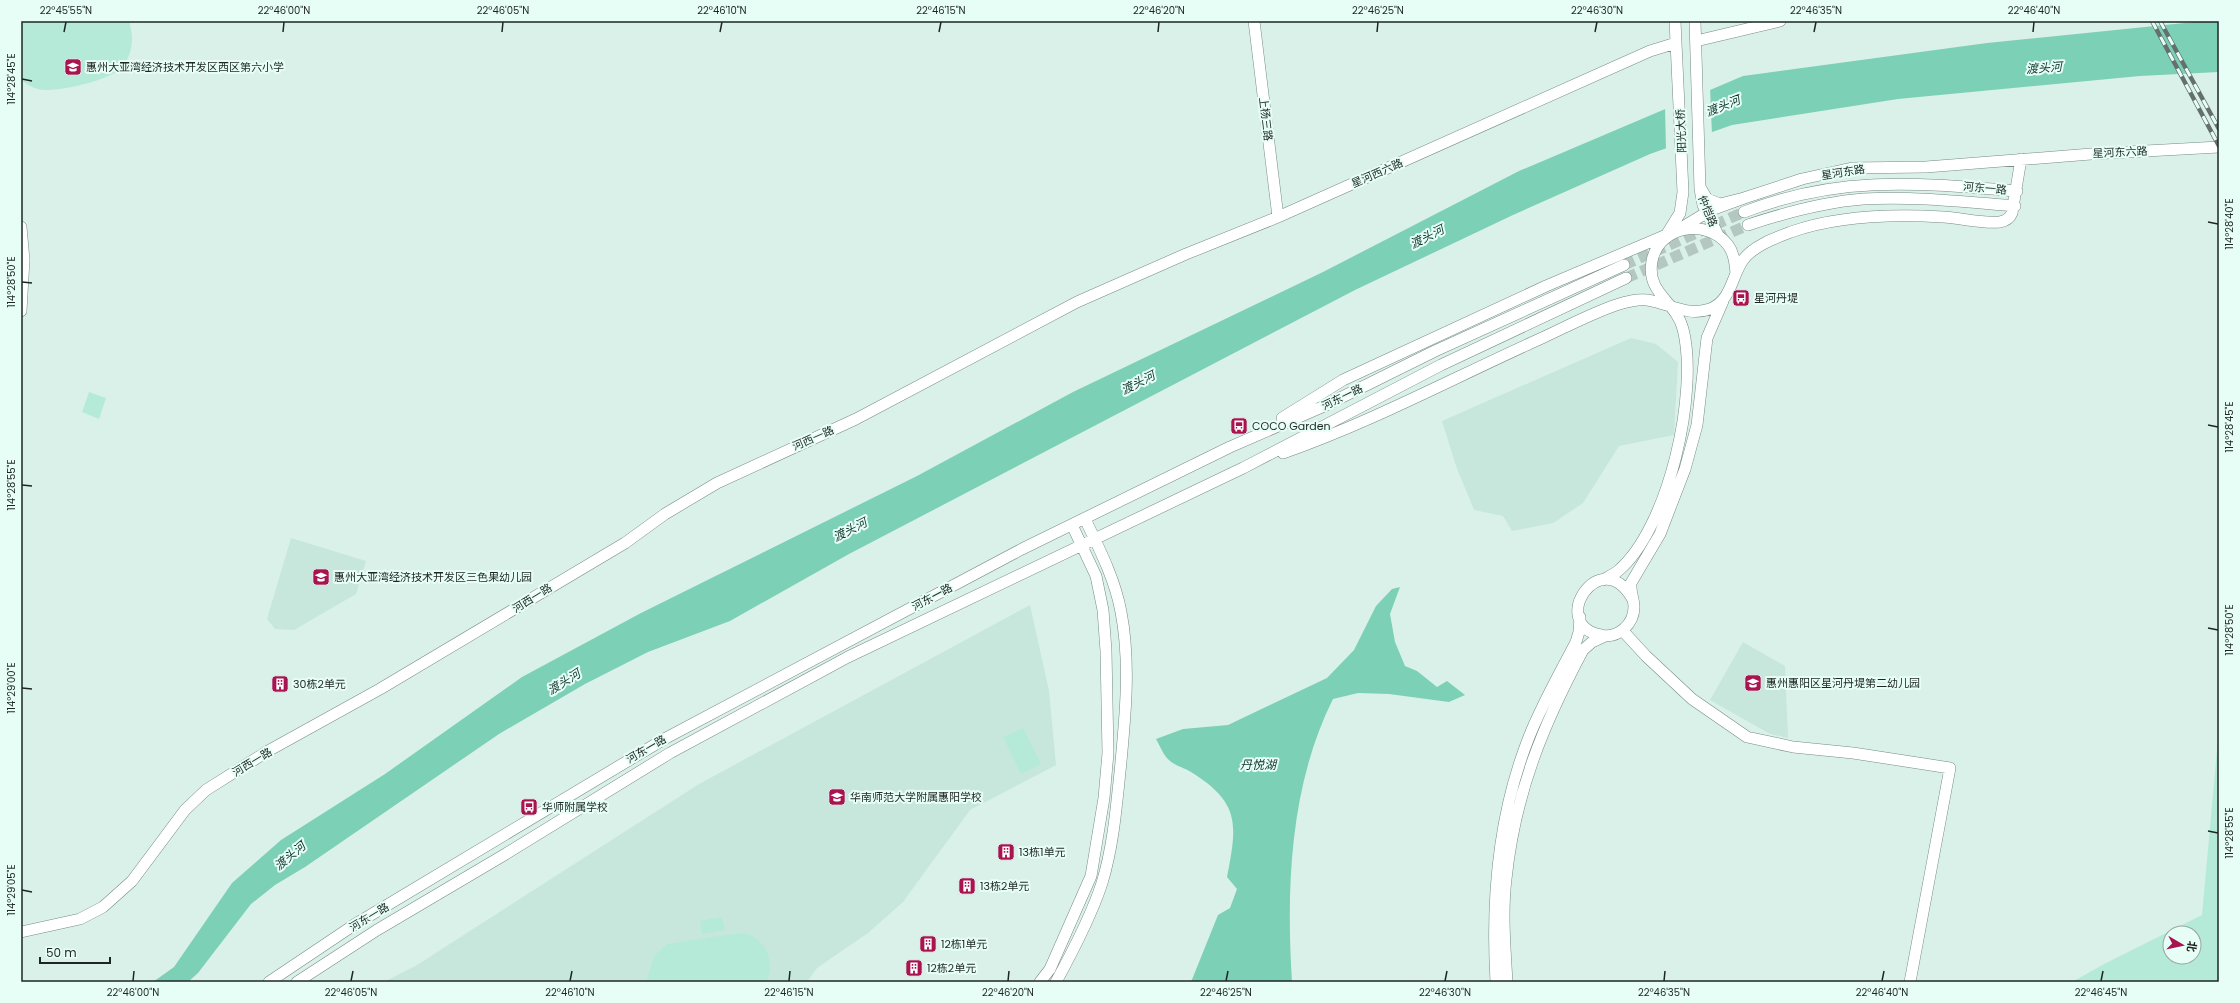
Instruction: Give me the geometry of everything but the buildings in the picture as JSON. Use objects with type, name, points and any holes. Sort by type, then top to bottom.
[{"type":"street","name":"上杨三路","points":[[1254,21],[1278,217]]},
{"type":"street","points":[[1675,21],[1676,43]]},
{"type":"street","points":[[1695,21],[1696,41],[1780,21]]},
{"type":"street","name":"阳光大桥","points":[[1696,41],[1700,187]]},
{"type":"street","name":"星河西六路","points":[[1077,302],[1186,254],[1278,217],[1650,51],[1676,43]]},
{"type":"street","name":"阳光大桥","points":[[1676,43],[1683,192]]},
{"type":"street","name":"星河东六路","points":[[2021,159],[2219,147]]},
{"type":"street","points":[[2017,191],[2021,159]]},
{"type":"street","name":"星河东路","points":[[1700,187],[1707,199],[1716,203],[1728,203],[1802,179],[1852,168],[1926,167],[2021,159]]},
{"type":"street","name":"河东一路","points":[[1744,212],[1767,203],[1800,194],[1844,186],[1900,183],[2017,191],[2015,206],[1951,201],[1862,199],[1796,210],[1748,226]]},
{"type":"street","name":"仲恺路","points":[[1700,187],[1706,212],[1718,235]]},
{"type":"street","name":"仲恺路","points":[[1672,306],[1662,298],[1655,286],[1651,273],[1652,260],[1657,247],[1672,232],[1680,213],[1683,192]]},
{"type":"street","points":[[1249,438],[1343,380],[1546,286],[1672,232],[1706,212],[1744,198]]},
{"type":"street","points":[[1507,982],[1505,880],[1513,831],[1522,790],[1543,730],[1583,650],[1592,642],[1605,636],[1623,631],[1633,616],[1630,588],[1634,576],[1660,534],[1685,469],[1697,425],[1707,338],[1724,300],[1732,288],[1736,273],[1744,259],[1755,249],[1792,232],[1806,228],[1870,217],[1942,217],[2002,222],[2011,216],[2015,206]]},
{"type":"street","points":[[21,227],[24,260],[21,311]]},
{"type":"street","points":[[1672,232],[1691,227],[1705,229],[1718,235],[1728,246],[1734,259],[1736,273]]},
{"type":"street","name":"河东一路","points":[[269,982],[354,925],[666,738],[1022,549],[1249,438],[1322,407],[1435,352],[1624,264]]},
{"type":"street","name":"河东一路","points":[[297,982],[377,930],[670,753],[848,657],[1243,468],[1441,365],[1626,278]]},
{"type":"street","points":[[1243,468],[1358,424],[1502,356],[1615,306],[1637,300],[1645,300],[1672,306],[1684,311],[1698,312],[1712,308],[1724,300]]},
{"type":"street","name":"河西一路","points":[[21,932],[80,919],[103,907],[132,881],[185,810],[206,790],[268,752],[462,642],[569,575],[625,543],[665,514],[717,483],[856,419],[1077,302]]},
{"type":"street","points":[[1496,982],[1493,920],[1496,879],[1507,808],[1529,737],[1576,642],[1579,632],[1580,617],[1578,605],[1581,596],[1586,588],[1617,572],[1628,562],[1644,536],[1673,470],[1686,404],[1687,360],[1680,318],[1672,306]]},
{"type":"street","points":[[1056,982],[1069,958],[1099,891],[1111,853],[1124,734],[1124,637],[1121,611],[1113,581],[1085,519]]},
{"type":"street","points":[[1040,982],[1050,969],[1091,876],[1104,798],[1108,753],[1108,710],[1103,610],[1096,576],[1072,525]]},
{"type":"street","points":[[1603,580],[1621,584],[1632,598]]},
{"type":"street","points":[[1580,617],[1588,630],[1605,636]]},
{"type":"street","points":[[1623,631],[1646,656],[1692,699],[1747,738],[1793,747],[1853,753],[1950,768],[1910,982]]},
{"type":"shaded area","name":"惠州大亚湾经济技术开发区西区第六小学","points":[[21,21],[129,21],[132,32],[131,49],[124,65],[110,75],[86,84],[62,89],[43,90],[26,84],[21,80]]},
{"type":"shaded area","points":[[1631,338],[1656,344],[1678,362],[1674,435],[1619,446],[1583,503],[1553,523],[1512,531],[1503,516],[1474,510],[1456,466],[1442,421]]},
{"type":"shaded area","points":[[89,392],[106,398],[99,419],[82,412]]},
{"type":"shaded area","name":"惠州大亚湾经济技术开发区三色果幼儿园","points":[[291,538],[366,561],[356,594],[294,630],[275,629],[267,619]]},
{"type":"shaded area","name":"华南师范大学附属惠阳学校","points":[[1030,605],[1049,691],[1056,765],[970,810],[903,902],[868,933],[817,968],[807,982],[384,982],[417,965],[699,784]]},
{"type":"shaded area","name":"惠州惠阳区星河丹堤第二幼儿园","points":[[1743,642],[1785,666],[1788,738],[1770,734],[1710,700]]},
{"type":"shaded area","points":[[1023,728],[1041,764],[1021,774],[1003,737]]},
{"type":"shaded area","points":[[2219,728],[2219,982],[2072,982],[2162,935],[2162,965],[2202,965],[2202,925],[2182,925],[2202,915]]},
{"type":"shaded area","points":[[722,917],[725,930],[702,934],[700,921]]},
{"type":"shaded area","points":[[731,934],[747,934],[754,937],[764,947],[770,961],[769,975],[766,982],[646,982],[654,956],[667,944]]},
{"type":"water","name":"渡头河","points":[[2204,21],[2219,21],[2219,72],[2140,76],[1898,99],[1732,125],[1650,154],[1513,215],[1355,290],[849,554],[730,621],[648,652],[585,684],[499,734],[305,867],[275,885],[251,904],[198,973],[188,982],[153,982],[174,967],[232,883],[281,840],[385,774],[522,677],[641,613],[917,476],[1073,392],[1323,272],[1519,171],[1743,76],[1987,43]]},
{"type":"water","name":"丹悦湖","points":[[1400,587],[1390,614],[1395,642],[1405,666],[1417,671],[1437,687],[1447,681],[1465,695],[1449,702],[1389,694],[1358,693],[1333,699],[1319,732],[1308,766],[1294,837],[1290,910],[1292,982],[1191,982],[1218,915],[1230,908],[1237,889],[1227,877],[1233,843],[1232,817],[1227,805],[1219,794],[1207,783],[1191,772],[1169,760],[1156,739],[1183,729],[1228,725],[1327,678],[1354,650],[1376,606],[1392,589]]},
{"type":"pier","points":[[1710,87],[1712,135],[1666,150],[1665,106]]},
{"type":"tunnel","points":[[1624,265],[1744,212]]},
{"type":"tunnel","points":[[1626,278],[1748,225]]},
{"type":"railway","points":[[2152,21],[2219,146]]},
{"type":"railway","points":[[2160,21],[2219,129]]},
{"type":"place","name":"惠州大亚湾经济技术开发区西区第六小学","points":[[73,67]]},
{"type":"place","name":"星河丹堤","points":[[1741,298]]},
{"type":"place","name":"COCO Garden","points":[[1239,426]]},
{"type":"place","name":"惠州大亚湾经济技术开发区三色果幼儿园","points":[[321,577]]},
{"type":"place","name":"惠州惠阳区星河丹堤第二幼儿园","points":[[1753,683]]},
{"type":"place","name":"30栋2单元","points":[[280,684]]},
{"type":"place","name":"华南师范大学附属惠阳学校","points":[[837,797]]},
{"type":"place","name":"华师附属学校","points":[[529,807]]},
{"type":"place","name":"13栋1单元","points":[[1006,852]]},
{"type":"place","name":"13栋2单元","points":[[967,886]]},
{"type":"place","name":"12栋1单元","points":[[928,944]]},
{"type":"place","name":"12栋2单元","points":[[914,968]]}]
